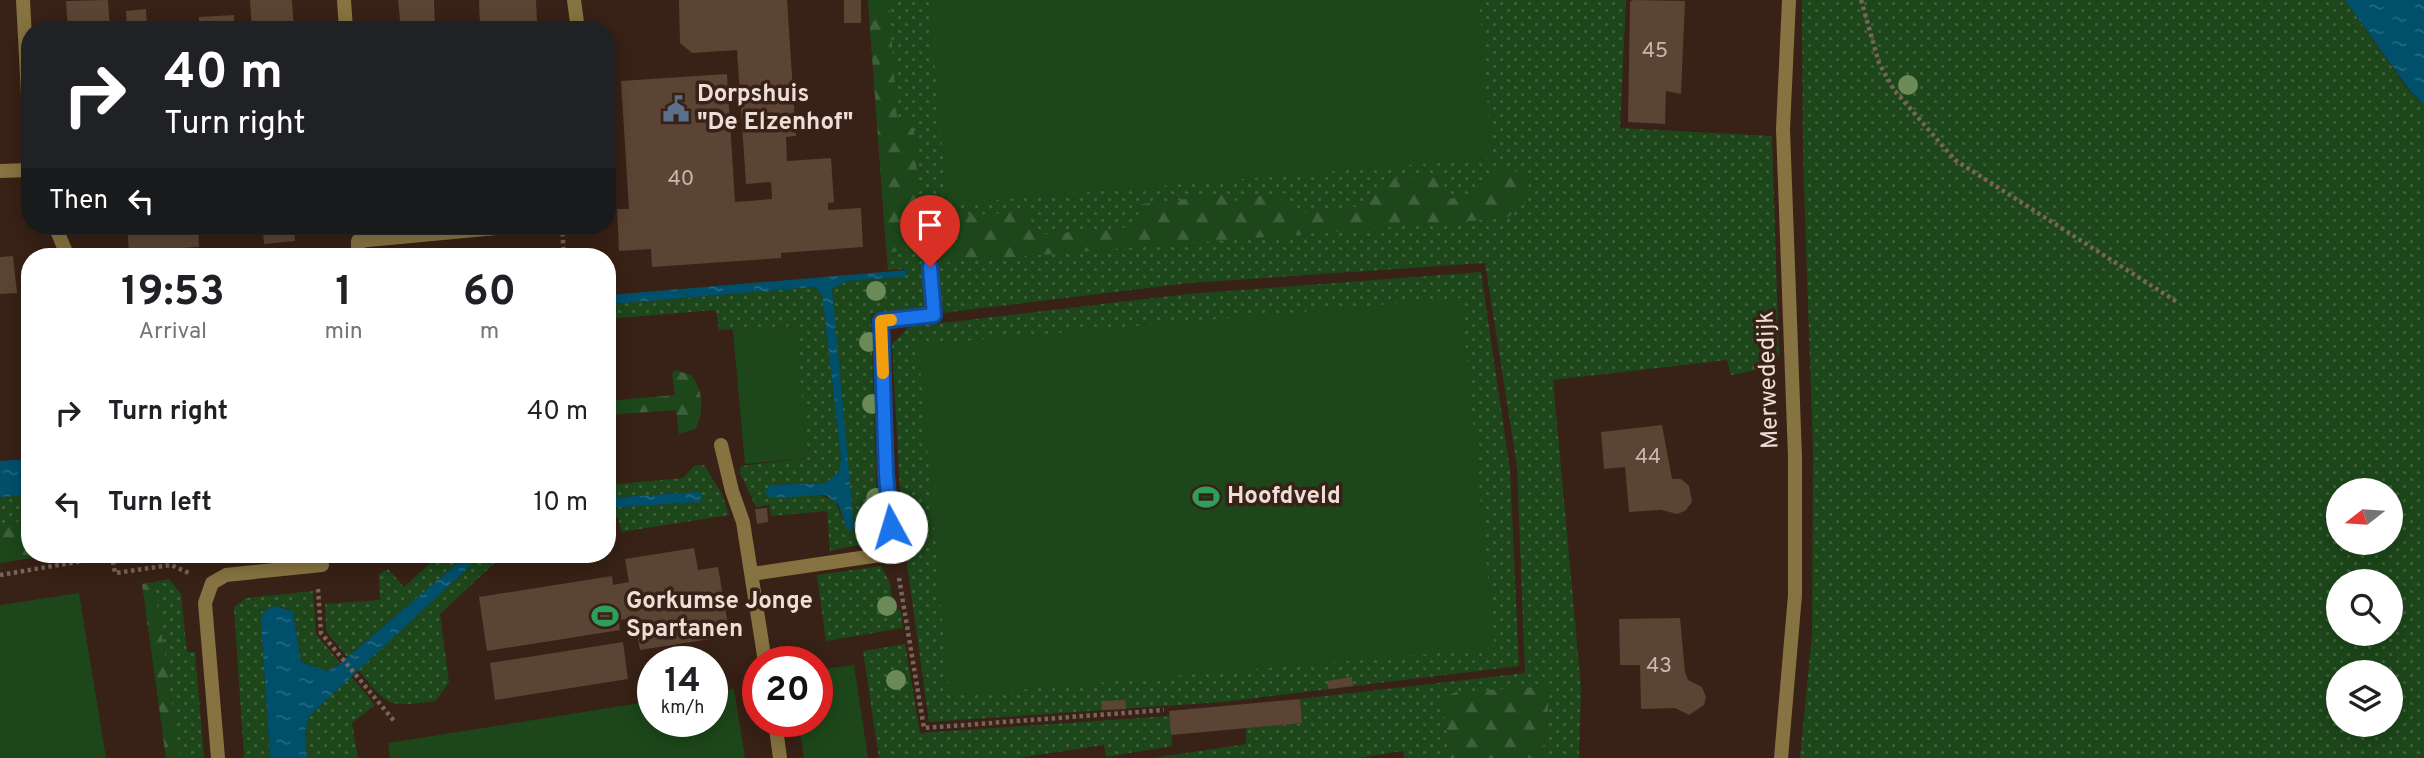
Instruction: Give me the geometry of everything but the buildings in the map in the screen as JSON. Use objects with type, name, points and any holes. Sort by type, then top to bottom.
[{"type":"street","points":[[23,0],[24,21]]},
{"type":"street","points":[[344,0],[345,21]]},
{"type":"street","points":[[574,0],[577,21]]},
{"type":"street","name":"Merwededijk","points":[[1781,758],[1795,595],[1795,457],[1783,129],[1789,0]]},
{"type":"street","points":[[0,171],[21,170]]},
{"type":"street","points":[[358,235],[358,248]]},
{"type":"street","points":[[358,241],[422,235]]},
{"type":"street","points":[[752,573],[894,553],[886,474],[881,321],[934,315],[930,267]]},
{"type":"street","points":[[721,445],[743,522],[763,646]]},
{"type":"street","points":[[218,758],[205,603],[212,583],[226,575],[322,565]]},
{"type":"street","points":[[777,737],[780,758]]},
{"type":"path","points":[[1861,0],[1879,63],[1894,90],[1955,160],[2177,302]]},
{"type":"path","points":[[894,553],[924,728],[1164,710]]},
{"type":"path","points":[[0,575],[71,563]]},
{"type":"path","points":[[113,563],[115,573],[171,565],[212,583]]},
{"type":"path","points":[[305,586],[318,585],[321,633],[395,722]]},
{"type":"green space","points":[[868,0],[1626,0],[1620,128],[1772,136],[1779,355],[1772,367],[1731,375],[1727,360],[1553,380],[1581,687],[1579,758],[1543,758],[1550,690],[1443,698],[1450,758],[1404,758],[1403,751],[1358,758],[1153,758],[1246,744],[1246,728],[1302,723],[1300,699],[1525,673],[1517,467],[1485,263],[1189,283],[943,313],[937,246],[922,247],[925,307],[871,314],[878,531],[873,542],[830,551],[827,511],[771,516],[769,505],[756,507],[740,473],[741,466],[807,458],[795,326],[733,332],[732,329],[719,330],[716,310],[616,318],[616,304],[814,287],[822,294],[841,458],[839,471],[826,483],[772,485],[834,499],[843,520],[852,530],[832,289],[847,281],[905,277],[905,269],[888,270]]},
{"type":"green space","points":[[868,0],[889,0],[897,117],[907,118],[914,130],[921,239],[916,248],[892,252],[886,248]]},
{"type":"green space","points":[[929,0],[1479,0],[1492,158],[947,204]]},
{"type":"green space","points":[[1802,0],[2345,0],[2409,91],[2424,104],[2424,758],[1800,758],[1812,634],[1813,449],[1803,159]]},
{"type":"green space","points":[[1496,169],[1531,173],[1525,203],[1507,218],[938,263],[937,245],[964,215],[1026,212],[1036,235],[1133,227],[1142,204],[1230,194],[1238,204],[1250,197],[1287,193],[1295,214],[1361,206],[1387,179],[1441,176],[1449,199],[1469,194]]},
{"type":"green space","name":"Hoofdveld","points":[[1481,272],[1510,470],[1519,666],[1223,702],[929,722],[902,527],[892,344],[909,327],[1187,294]]},
{"type":"green space","name":"Hoofdveld","points":[[1461,298],[1495,648],[949,696],[918,345]]},
{"type":"green space","points":[[796,326],[807,458],[745,464],[733,332]]},
{"type":"green space","points":[[675,370],[691,375],[698,387],[701,409],[695,429],[679,434],[676,410],[616,414],[616,400],[675,395],[672,373]]},
{"type":"green space","points":[[704,465],[722,494],[729,515],[621,532],[616,507],[701,502],[698,492],[616,497],[616,484],[683,478],[694,466]]},
{"type":"green space","points":[[21,496],[21,522],[0,524],[0,497]]},
{"type":"green space","points":[[21,522],[21,560],[0,563],[0,524]]},
{"type":"green space","points":[[430,563],[458,563],[347,657],[326,631],[325,604],[380,600],[379,574],[388,569],[404,587]]},
{"type":"green space","points":[[473,563],[494,563],[440,614],[449,682],[436,701],[407,704],[390,702],[377,692],[358,670]]},
{"type":"green space","points":[[881,566],[890,583],[893,605],[901,612],[903,628],[826,641],[817,575]]},
{"type":"green space","points":[[169,579],[181,594],[187,652],[195,652],[204,758],[180,758],[154,582]]},
{"type":"green space","points":[[154,582],[180,758],[166,758],[142,584]]},
{"type":"green space","points":[[313,591],[316,634],[340,663],[327,671],[301,662],[293,611],[282,607],[263,612],[261,622],[270,758],[244,758],[234,607],[246,598]]},
{"type":"green space","points":[[79,593],[106,758],[0,758],[0,605]]},
{"type":"green space","points":[[905,644],[920,733],[1170,716],[1172,746],[1106,757],[1104,745],[1018,758],[879,758],[863,651]]},
{"type":"green space","points":[[854,665],[868,758],[804,758],[801,737],[833,737],[833,668]]},
{"type":"green space","points":[[351,676],[375,705],[352,723],[358,758],[307,758],[305,731],[309,716]]},
{"type":"green space","points":[[1537,687],[1550,689],[1543,758],[1450,758],[1443,698],[1456,692]]},
{"type":"green space","points":[[734,689],[745,758],[390,758],[388,743],[637,704],[637,737],[728,737],[728,690]]},
{"type":"water","points":[[2345,0],[2424,0],[2424,104],[2410,91]]},
{"type":"water","points":[[907,270],[905,277],[847,281],[832,289],[854,527],[848,531],[838,504],[826,495],[770,498],[764,491],[772,485],[826,483],[839,471],[841,458],[822,294],[814,287],[616,304],[616,295]]},
{"type":"water","points":[[21,460],[21,496],[0,497],[0,461]]},
{"type":"water","points":[[702,493],[701,502],[616,507],[616,497]]},
{"type":"water","points":[[458,563],[473,563],[309,716],[305,731],[307,758],[270,758],[261,622],[263,612],[275,606],[293,611],[301,662],[327,671],[338,665]]},
{"type":"slow traffic","points":[[883,373],[881,321],[891,320]]},
{"type":"place","name":"Dorpshuis \"De Elzenhof\"","points":[[676,109]]},
{"type":"place","name":"Hoofdveld","points":[[1206,497]]},
{"type":"place","name":"Gorkumse Jonge Spartanen","points":[[605,616]]},
{"type":"route","points":[[891,527],[886,474],[881,321],[934,315],[930,267]]}]
